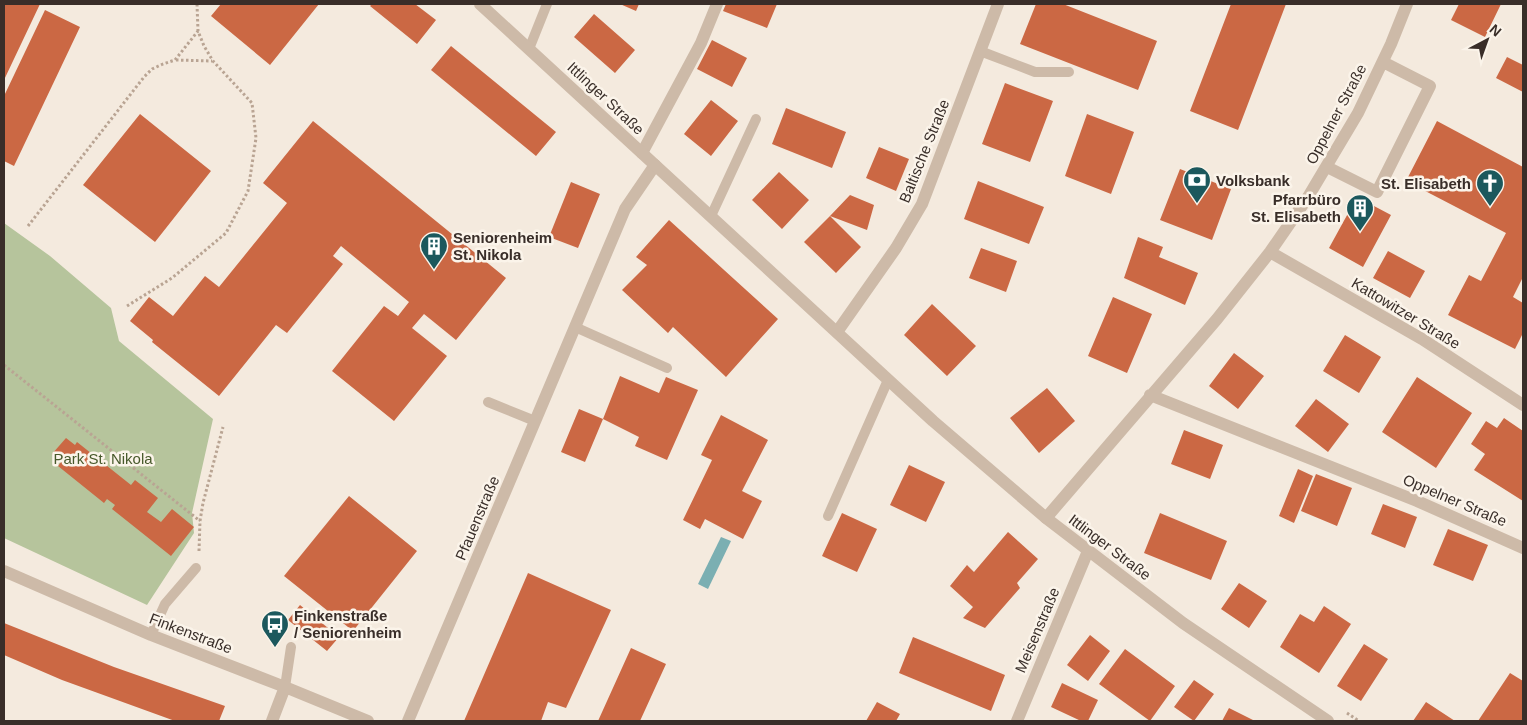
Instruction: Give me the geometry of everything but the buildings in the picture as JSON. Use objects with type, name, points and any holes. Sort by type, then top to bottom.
[{"type":"street","name":"Ittlinger Straße","points":[[480,4],[933,421],[1046,518],[1183,623],[1328,721]]},
{"type":"street","points":[[642,153],[701,43],[717,4]]},
{"type":"street","name":"Baltische Straße","points":[[836,332],[896,248],[922,204],[998,4]]},
{"type":"street","name":"Oppelner Straße","points":[[1046,518],[1216,319],[1270,252],[1327,167],[1358,113],[1383,62],[1407,4]]},
{"type":"street","points":[[1327,167],[1377,192],[1430,86],[1383,62]]},
{"type":"street","name":"Pfauenstraße","points":[[408,721],[625,209],[655,165]]},
{"type":"street","name":"Kattowitzer Straße","points":[[1270,252],[1422,339],[1523,405]]},
{"type":"street","name":"Oppelner Straße","points":[[1150,395],[1417,501],[1523,548]]},
{"type":"street","name":"Meisenstraße","points":[[1017,721],[1088,551]]},
{"type":"street","name":"Finkenstraße","points":[[4,571],[151,635],[368,721]]},
{"type":"street","points":[[272,721],[285,687]]},
{"type":"lane","points":[[529,49],[547,4]]},
{"type":"lane","points":[[980,51],[1035,72],[1069,72]]},
{"type":"lane","points":[[711,216],[756,120]]},
{"type":"lane","points":[[575,327],[668,368]]},
{"type":"lane","points":[[828,516],[888,380]]},
{"type":"lane","points":[[488,402],[535,421]]},
{"type":"lane","points":[[151,635],[166,604],[196,568]]},
{"type":"lane","points":[[285,687],[291,647]]},
{"type":"path","points":[[127,306],[172,278],[226,233],[248,191],[256,138],[252,103],[213,61],[204,46],[198,31],[197,4]]},
{"type":"path","points":[[175,60],[198,31]]},
{"type":"path","points":[[28,226],[152,69],[175,60],[213,61]]},
{"type":"path","points":[[4,365],[200,521]]},
{"type":"path","points":[[196,568],[200,521],[210,472],[223,427]]},
{"type":"green space","name":"Park St. Nikola","points":[[4,223],[50,256],[111,308],[119,341],[213,419],[192,513],[194,533],[147,605],[4,538]]},
{"type":"water","points":[[721,537],[731,541],[708,589],[698,584]]},
{"type":"place","name":"Volksbank","points":[[1197,204]]},
{"type":"place","name":"St. Elisabeth","points":[[1490,207]]},
{"type":"place","name":"Pfarrbüro St. Elisabeth","points":[[1360,232]]},
{"type":"place","name":"Seniorenheim St. Nikola","points":[[434,270]]},
{"type":"place","name":"Finkenstraße / Seniorenheim","points":[[275,648]]}]
